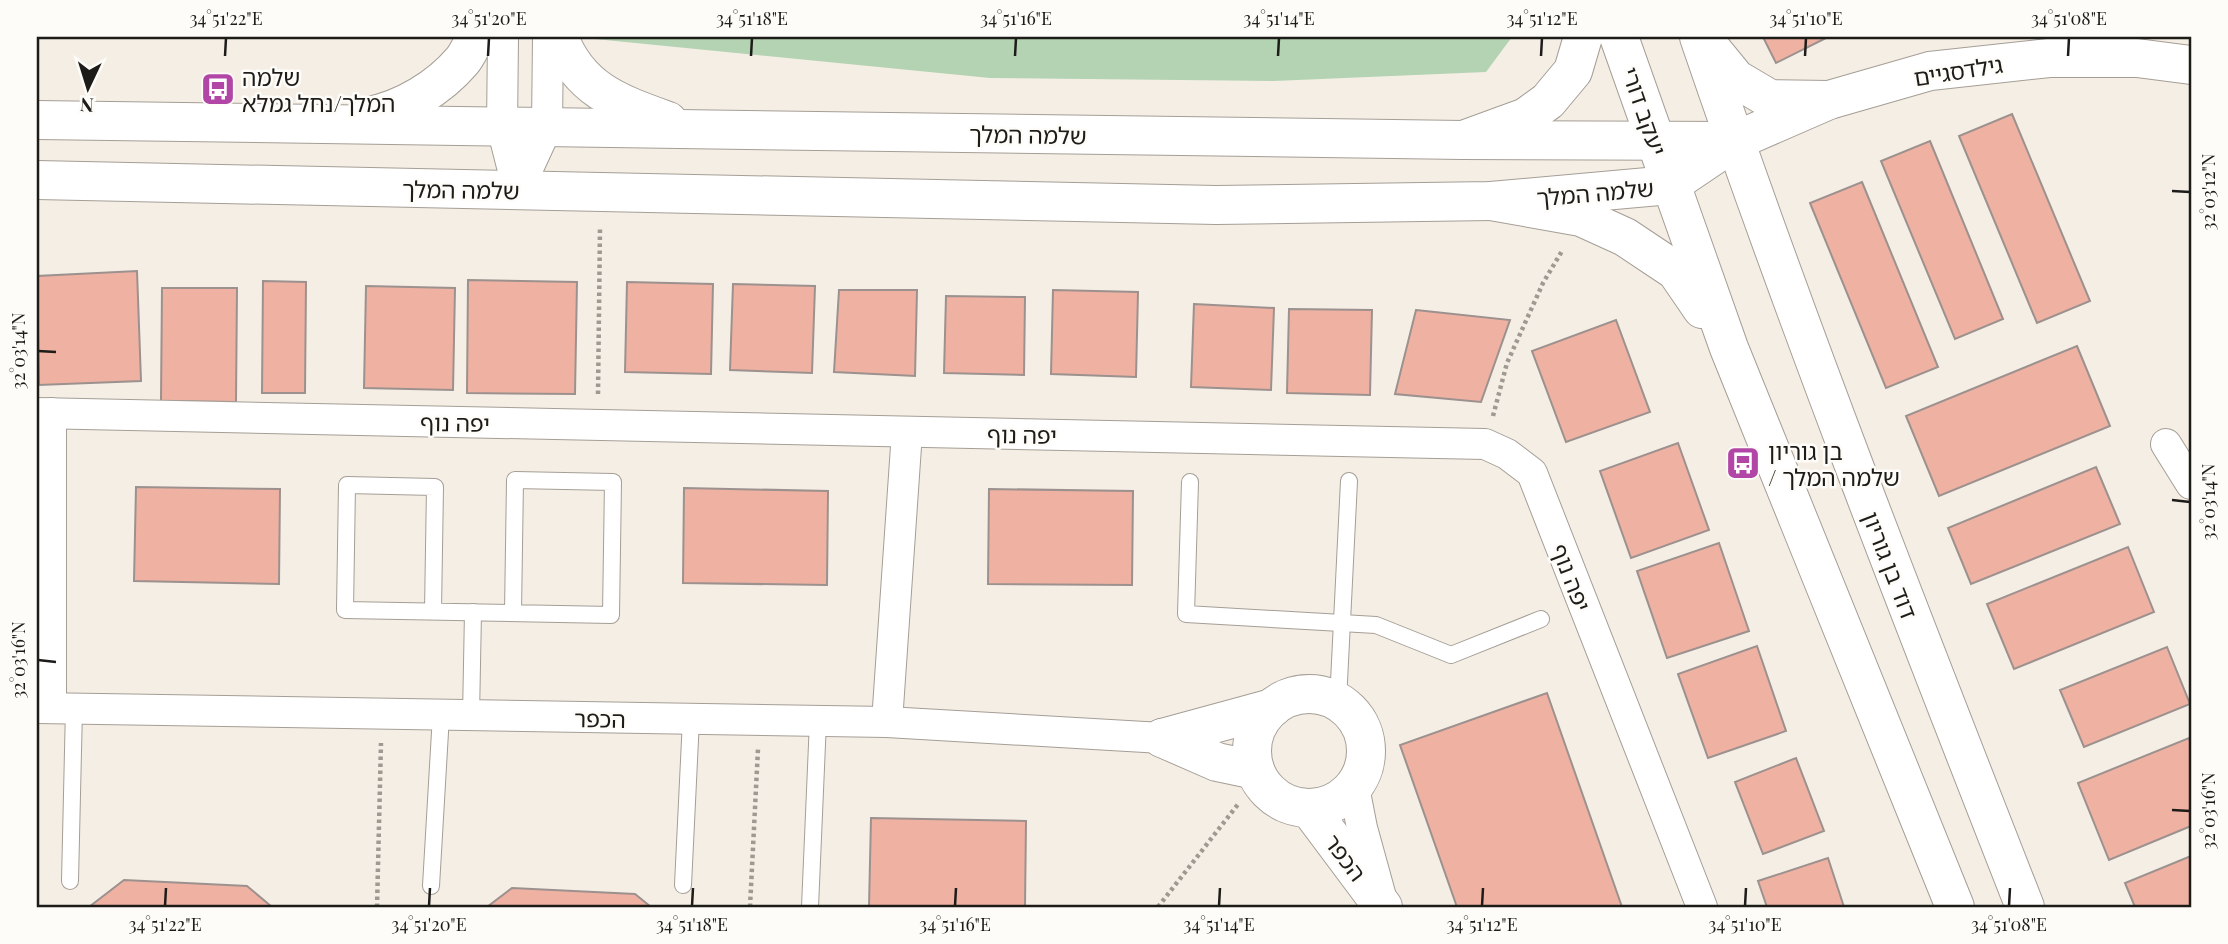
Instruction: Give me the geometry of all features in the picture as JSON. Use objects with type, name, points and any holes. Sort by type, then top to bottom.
[{"type":"street","points":[[334,124],[376,114],[412,101],[441,82],[463,59],[476,37]]},
{"type":"street","points":[[503,37],[502,127],[518,190]]},
{"type":"street","points":[[518,190],[547,127],[548,37]]},
{"type":"street","points":[[559,37],[565,52],[581,76],[603,94],[693,129]]},
{"type":"street","points":[[1463,140],[1526,117],[1548,101],[1573,71],[1583,37]]},
{"type":"street","name":"יעקב דורי","points":[[1619,37],[1670,186]]},
{"type":"street","points":[[1700,37],[1735,79],[1770,99],[1829,100]]},
{"type":"street","points":[[1700,37],[1735,141]]},
{"type":"street","name":"גילדסגיים","points":[[1735,141],[1829,100],[1930,71],[2049,58],[2137,58],[2191,65]]},
{"type":"street","name":"שלמה המלך","points":[[37,120],[1463,140],[1735,141]]},
{"type":"street","name":"שלמה המלך","points":[[37,180],[1216,205],[1492,201],[1670,186],[1735,141]]},
{"type":"street","name":"דוד בן גוריון","points":[[1735,141],[1892,569],[2025,907]]},
{"type":"street","points":[[1670,186],[1729,348],[1955,907]]},
{"type":"street","points":[[1492,201],[1581,217],[1625,237],[1676,271],[1729,348]]},
{"type":"street","points":[[44,413],[54,708]]},
{"type":"street","name":"יפה נוף","points":[[44,413],[1485,444],[1507,453],[1532,473],[1702,907]]},
{"type":"street","points":[[887,722],[907,432]]},
{"type":"street","points":[[2166,444],[2191,484]]},
{"type":"street","points":[[1297,696],[1325,697],[1338,702],[1353,715],[1363,732],[1366,751],[1363,770],[1354,787],[1339,800],[1317,808],[1294,807],[1273,797],[1257,774],[1253,763],[1255,731],[1272,708],[1297,696]]},
{"type":"street","name":"הכפר","points":[[54,708],[887,722],[1162,738],[1272,708]]},
{"type":"street","name":"הכפר","points":[[1162,738],[1217,762],[1257,774]]},
{"type":"street","name":"הכפר","points":[[1354,787],[1383,907]]},
{"type":"street","name":"הכפר","points":[[1309,808],[1383,907]]},
{"type":"lane","points":[[433,611],[435,487],[347,485],[345,610],[611,615],[613,482],[515,480],[513,613]]},
{"type":"lane","points":[[1338,702],[1349,481]]},
{"type":"lane","points":[[1190,482],[1186,614],[1376,625],[1451,655],[1541,620]]},
{"type":"lane","points":[[471,716],[473,612]]},
{"type":"lane","points":[[54,708],[70,881]]},
{"type":"lane","points":[[431,886],[441,715]]},
{"type":"lane","points":[[683,884],[691,719]]},
{"type":"lane","points":[[810,907],[818,721]]},
{"type":"path","points":[[597,425],[600,192]]},
{"type":"path","points":[[1485,444],[1507,363],[1543,284],[1581,217]]},
{"type":"path","points":[[377,907],[382,714]]},
{"type":"path","points":[[750,907],[759,721]]},
{"type":"path","points":[[1158,907],[1257,774]]},
{"type":"green space","points":[[595,37],[1512,37],[1486,72],[1274,81],[990,78]]},
{"type":"building","points":[[1763,37],[1828,37],[1776,63]]},
{"type":"building","points":[[2012,114],[2090,301],[2037,323],[1959,136]]},
{"type":"building","points":[[1930,141],[2003,319],[1955,339],[1881,161]]},
{"type":"building","points":[[1862,182],[1938,367],[1886,388],[1810,203]]},
{"type":"building","points":[[137,271],[141,381],[39,385],[37,276]]},
{"type":"building","points":[[468,280],[577,282],[575,394],[467,393]]},
{"type":"building","points":[[263,281],[306,282],[305,393],[262,393]]},
{"type":"building","points":[[627,282],[713,284],[711,374],[625,372]]},
{"type":"building","points":[[733,284],[815,286],[812,373],[730,370]]},
{"type":"building","points":[[366,286],[455,288],[453,390],[364,388]]},
{"type":"building","points":[[162,288],[237,288],[236,402],[161,401]]},
{"type":"building","points":[[839,290],[917,290],[915,376],[834,372]]},
{"type":"building","points":[[1053,290],[1138,292],[1136,377],[1051,374]]},
{"type":"building","points":[[946,296],[1025,297],[1024,375],[944,373]]},
{"type":"building","points":[[1194,304],[1274,308],[1271,390],[1191,387]]},
{"type":"building","points":[[1289,309],[1372,310],[1370,395],[1287,393]]},
{"type":"building","points":[[1416,310],[1510,320],[1481,402],[1395,394]]},
{"type":"building","points":[[1616,320],[1650,412],[1566,442],[1532,351]]},
{"type":"building","points":[[2077,346],[2110,426],[1939,496],[1906,416]]},
{"type":"building","points":[[1678,443],[1709,530],[1631,558],[1600,471]]},
{"type":"building","points":[[2096,467],[2120,524],[1971,584],[1948,528]]},
{"type":"building","points":[[136,487],[280,489],[279,584],[134,581]]},
{"type":"building","points":[[684,488],[828,491],[827,585],[683,583]]},
{"type":"building","points":[[989,489],[1133,491],[1132,585],[988,584]]},
{"type":"building","points":[[1719,543],[1749,631],[1667,658],[1637,571]]},
{"type":"building","points":[[2128,547],[2154,612],[2014,669],[1987,604]]},
{"type":"building","points":[[1757,646],[1786,731],[1708,758],[1678,674]]},
{"type":"building","points":[[2167,647],[2190,704],[2084,747],[2060,690]]},
{"type":"building","points":[[1547,693],[1622,907],[1457,907],[1400,745]]},
{"type":"building","points":[[2189,738],[2191,826],[2109,860],[2078,783]]},
{"type":"building","points":[[1796,758],[1824,831],[1763,854],[1735,782]]},
{"type":"building","points":[[871,818],[1026,821],[1025,907],[869,907]]},
{"type":"building","points":[[2191,856],[2191,907],[2135,907],[2125,883]]},
{"type":"building","points":[[1828,858],[1844,907],[1767,907],[1758,881]]},
{"type":"building","points":[[124,880],[247,886],[272,907],[89,907]]},
{"type":"building","points":[[512,888],[635,894],[651,907],[487,907]]},
{"type":"place","name":"שלמה המלך/נחל גמלא","points":[[218,89]]},
{"type":"place","name":"בן גוריון / שלמה המלך","points":[[1743,463]]}]
